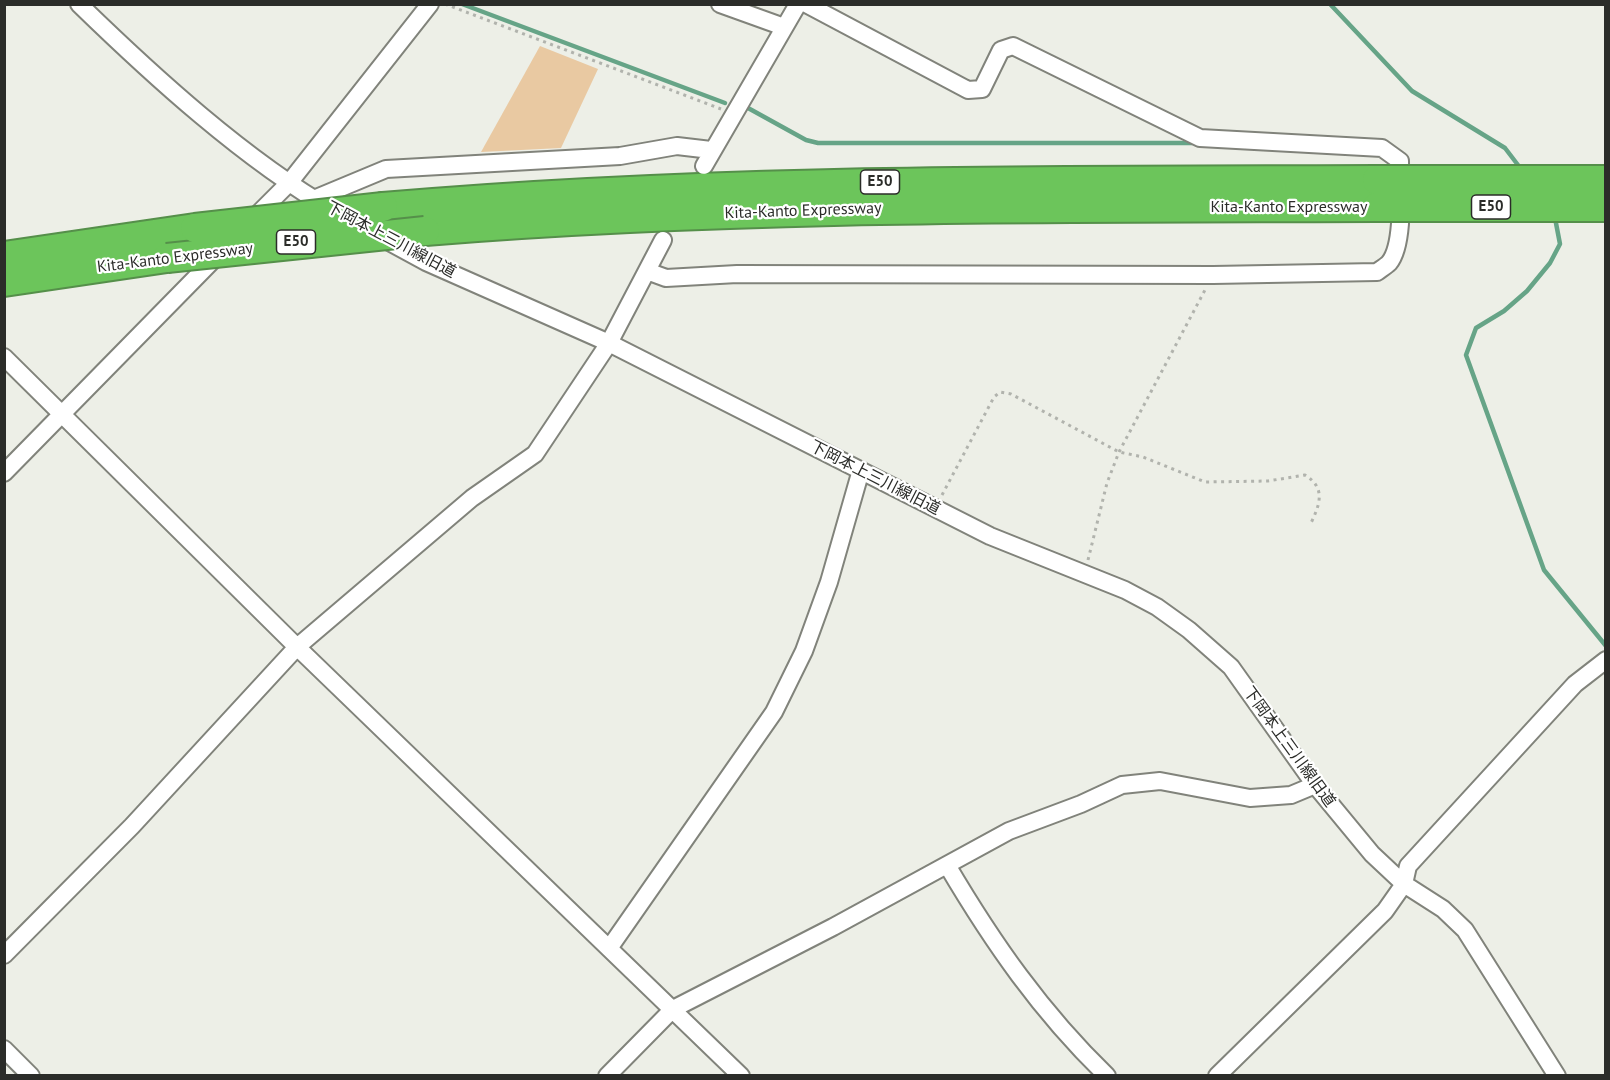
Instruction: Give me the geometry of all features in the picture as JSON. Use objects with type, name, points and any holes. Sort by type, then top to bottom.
[{"type":"highway","name":"Kita-Kanto Expressway","points":[[4,282],[167,258],[425,231],[575,219],[1377,193],[1605,180]]},
{"type":"highway","name":"Kita-Kanto Expressway","points":[[4,255],[195,228],[383,207],[703,186],[883,182],[1377,193],[1605,207]]},
{"type":"street","name":"下岡本上三川線旧道","points":[[79,4],[152,72],[289,183],[314,200],[426,262],[609,343],[934,509],[990,536],[1084,574],[1157,607],[1189,630],[1231,668],[1315,786],[1372,854],[1404,884],[1443,909],[1465,930],[1557,1076]]},
{"type":"street","points":[[4,473],[289,183],[430,4]]},
{"type":"street","points":[[720,4],[784,27]]},
{"type":"street","points":[[704,166],[711,150],[798,4]]},
{"type":"street","points":[[647,271],[666,278],[737,274],[1213,275],[1377,272],[1389,263],[1393,255],[1399,229],[1400,161],[1382,148],[1365,145],[1200,138],[1013,46],[1001,50],[982,88],[968,90],[806,4]]},
{"type":"street","points":[[314,200],[387,169],[620,156],[677,146],[711,150]]},
{"type":"street","points":[[4,955],[132,826],[297,647],[472,498],[535,454],[609,343],[663,240]]},
{"type":"street","points":[[4,357],[297,647],[741,1076]]},
{"type":"street","points":[[610,947],[774,712],[808,641],[829,582],[861,470]]},
{"type":"street","points":[[1217,1076],[1385,911],[1404,884],[1408,866],[1575,684],[1605,660]]},
{"type":"street","points":[[607,1076],[673,1009],[1009,831],[1081,804],[1122,785],[1160,781],[1250,798],[1291,795],[1315,786]]},
{"type":"street","points":[[947,865],[989,936],[1070,1040],[1107,1076]]},
{"type":"street","points":[[4,1049],[31,1076]]},
{"type":"path","points":[[445,4],[733,113]]},
{"type":"path","points":[[1084,574],[1107,483],[1119,452],[1213,275]]},
{"type":"path","points":[[934,509],[994,397],[1000,392],[1011,394],[1119,452],[1143,457],[1205,482],[1268,481],[1305,475],[1315,482],[1320,490],[1319,505],[1311,523]]},
{"type":"shaded area","points":[[540,46],[598,69],[561,148],[481,152]]},
{"type":"waterway","points":[[462,4],[725,103]]},
{"type":"waterway","points":[[1330,4],[1412,91],[1505,148],[1521,169]]},
{"type":"waterway","points":[[748,108],[806,140],[818,143],[1192,143]]},
{"type":"waterway","points":[[1555,218],[1560,244],[1550,263],[1527,291],[1504,311],[1476,328],[1466,355],[1544,570],[1606,646]]}]
